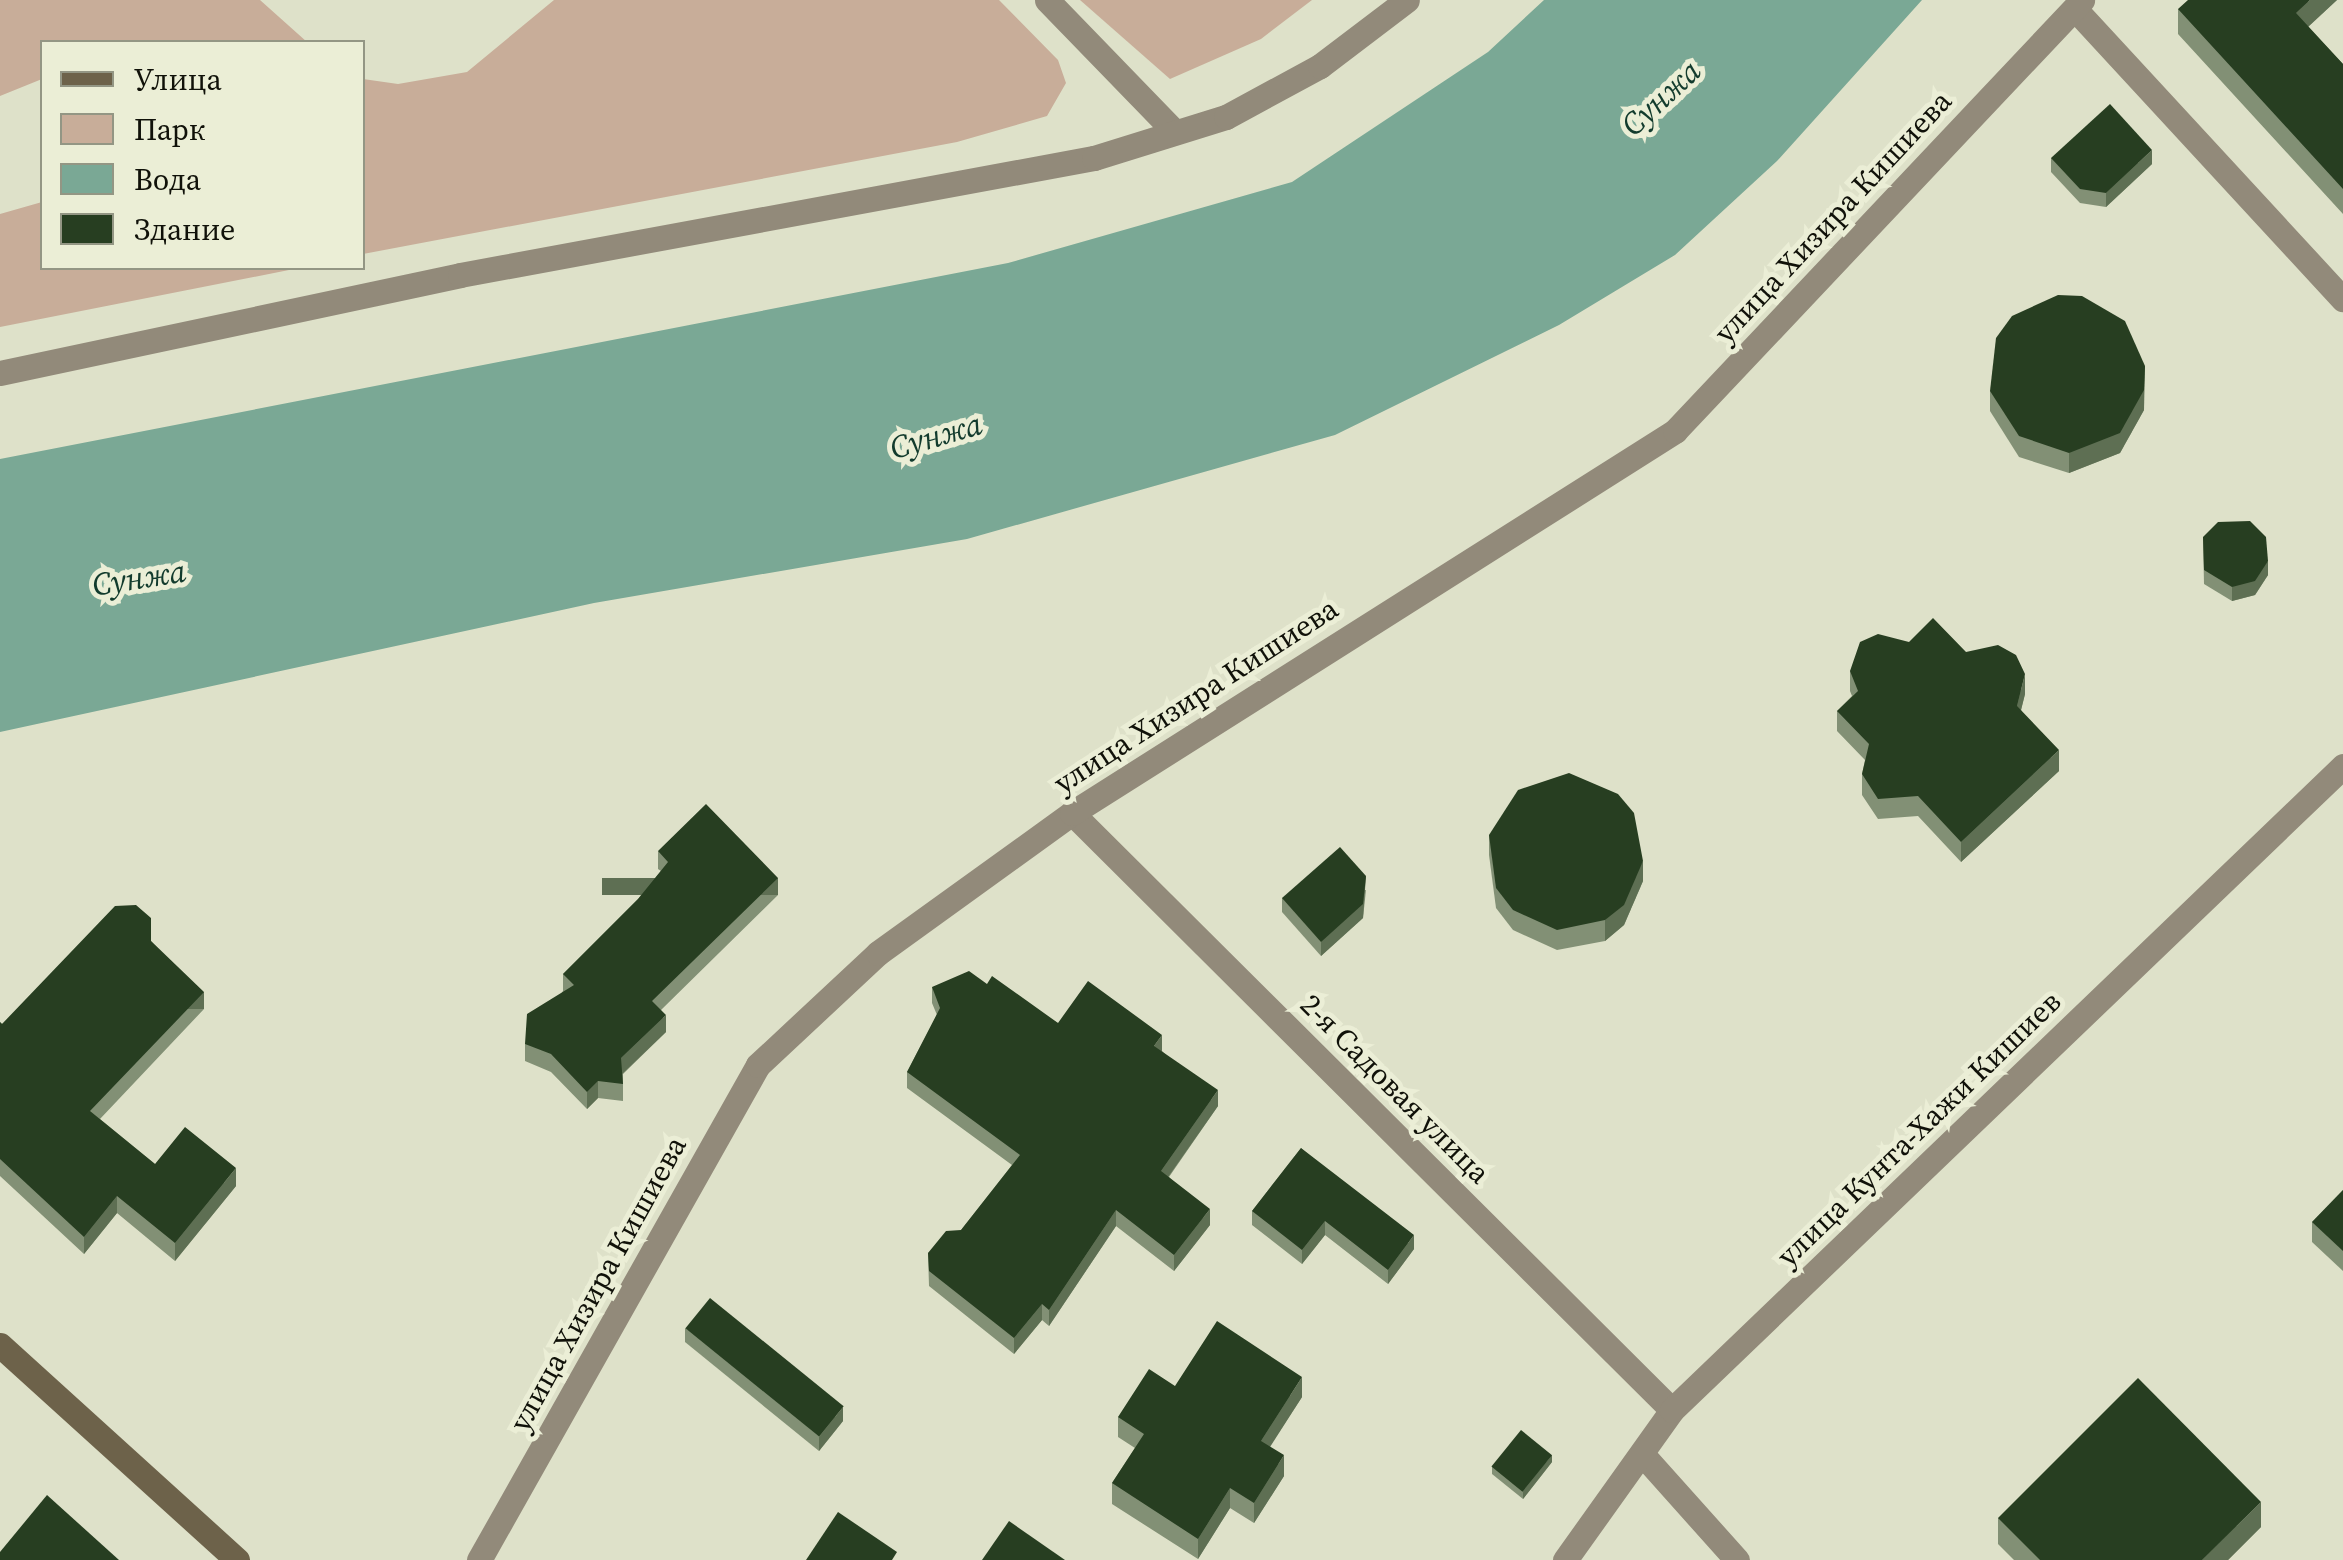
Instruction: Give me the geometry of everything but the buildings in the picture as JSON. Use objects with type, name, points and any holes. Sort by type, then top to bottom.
[{"type":"street","points":[[1048,0],[1175,132]]},
{"type":"street","points":[[0,373],[460,275],[1094,158],[1175,132],[1320,66],[1408,0]]},
{"type":"street","points":[[2078,4],[2343,299]]},
{"type":"street","name":"улица Хизира Кишиева","points":[[478,1560],[758,1065],[878,953],[1072,813],[1675,430],[2078,4]]},
{"type":"street","name":"улица Кунта-Хажи Кишиев","points":[[1565,1560],[1672,1410],[2343,766]]},
{"type":"street","name":"2-я Садовая улица","points":[[1072,813],[1672,1410]]},
{"type":"street","points":[[0,1345],[237,1560]]},
{"type":"street","points":[[1643,1455],[1737,1560]]},
{"type":"green space","points":[[0,0],[260,0],[305,40],[40,40],[40,80],[0,96]]},
{"type":"green space","points":[[554,0],[999,0],[1058,60],[1066,83],[1047,116],[957,142],[365,254],[365,79],[398,84],[467,72]]},
{"type":"green space","points":[[1080,0],[1312,0],[1261,39],[1170,79]]},
{"type":"green space","points":[[40,203],[40,270],[289,270],[0,327],[0,214]]},
{"type":"water","name":"Сунжа","points":[[1544,0],[1922,0],[1777,161],[1675,255],[1559,325],[1335,435],[967,539],[594,603],[0,732],[0,459],[1008,263],[1292,182],[1488,52]]}]
